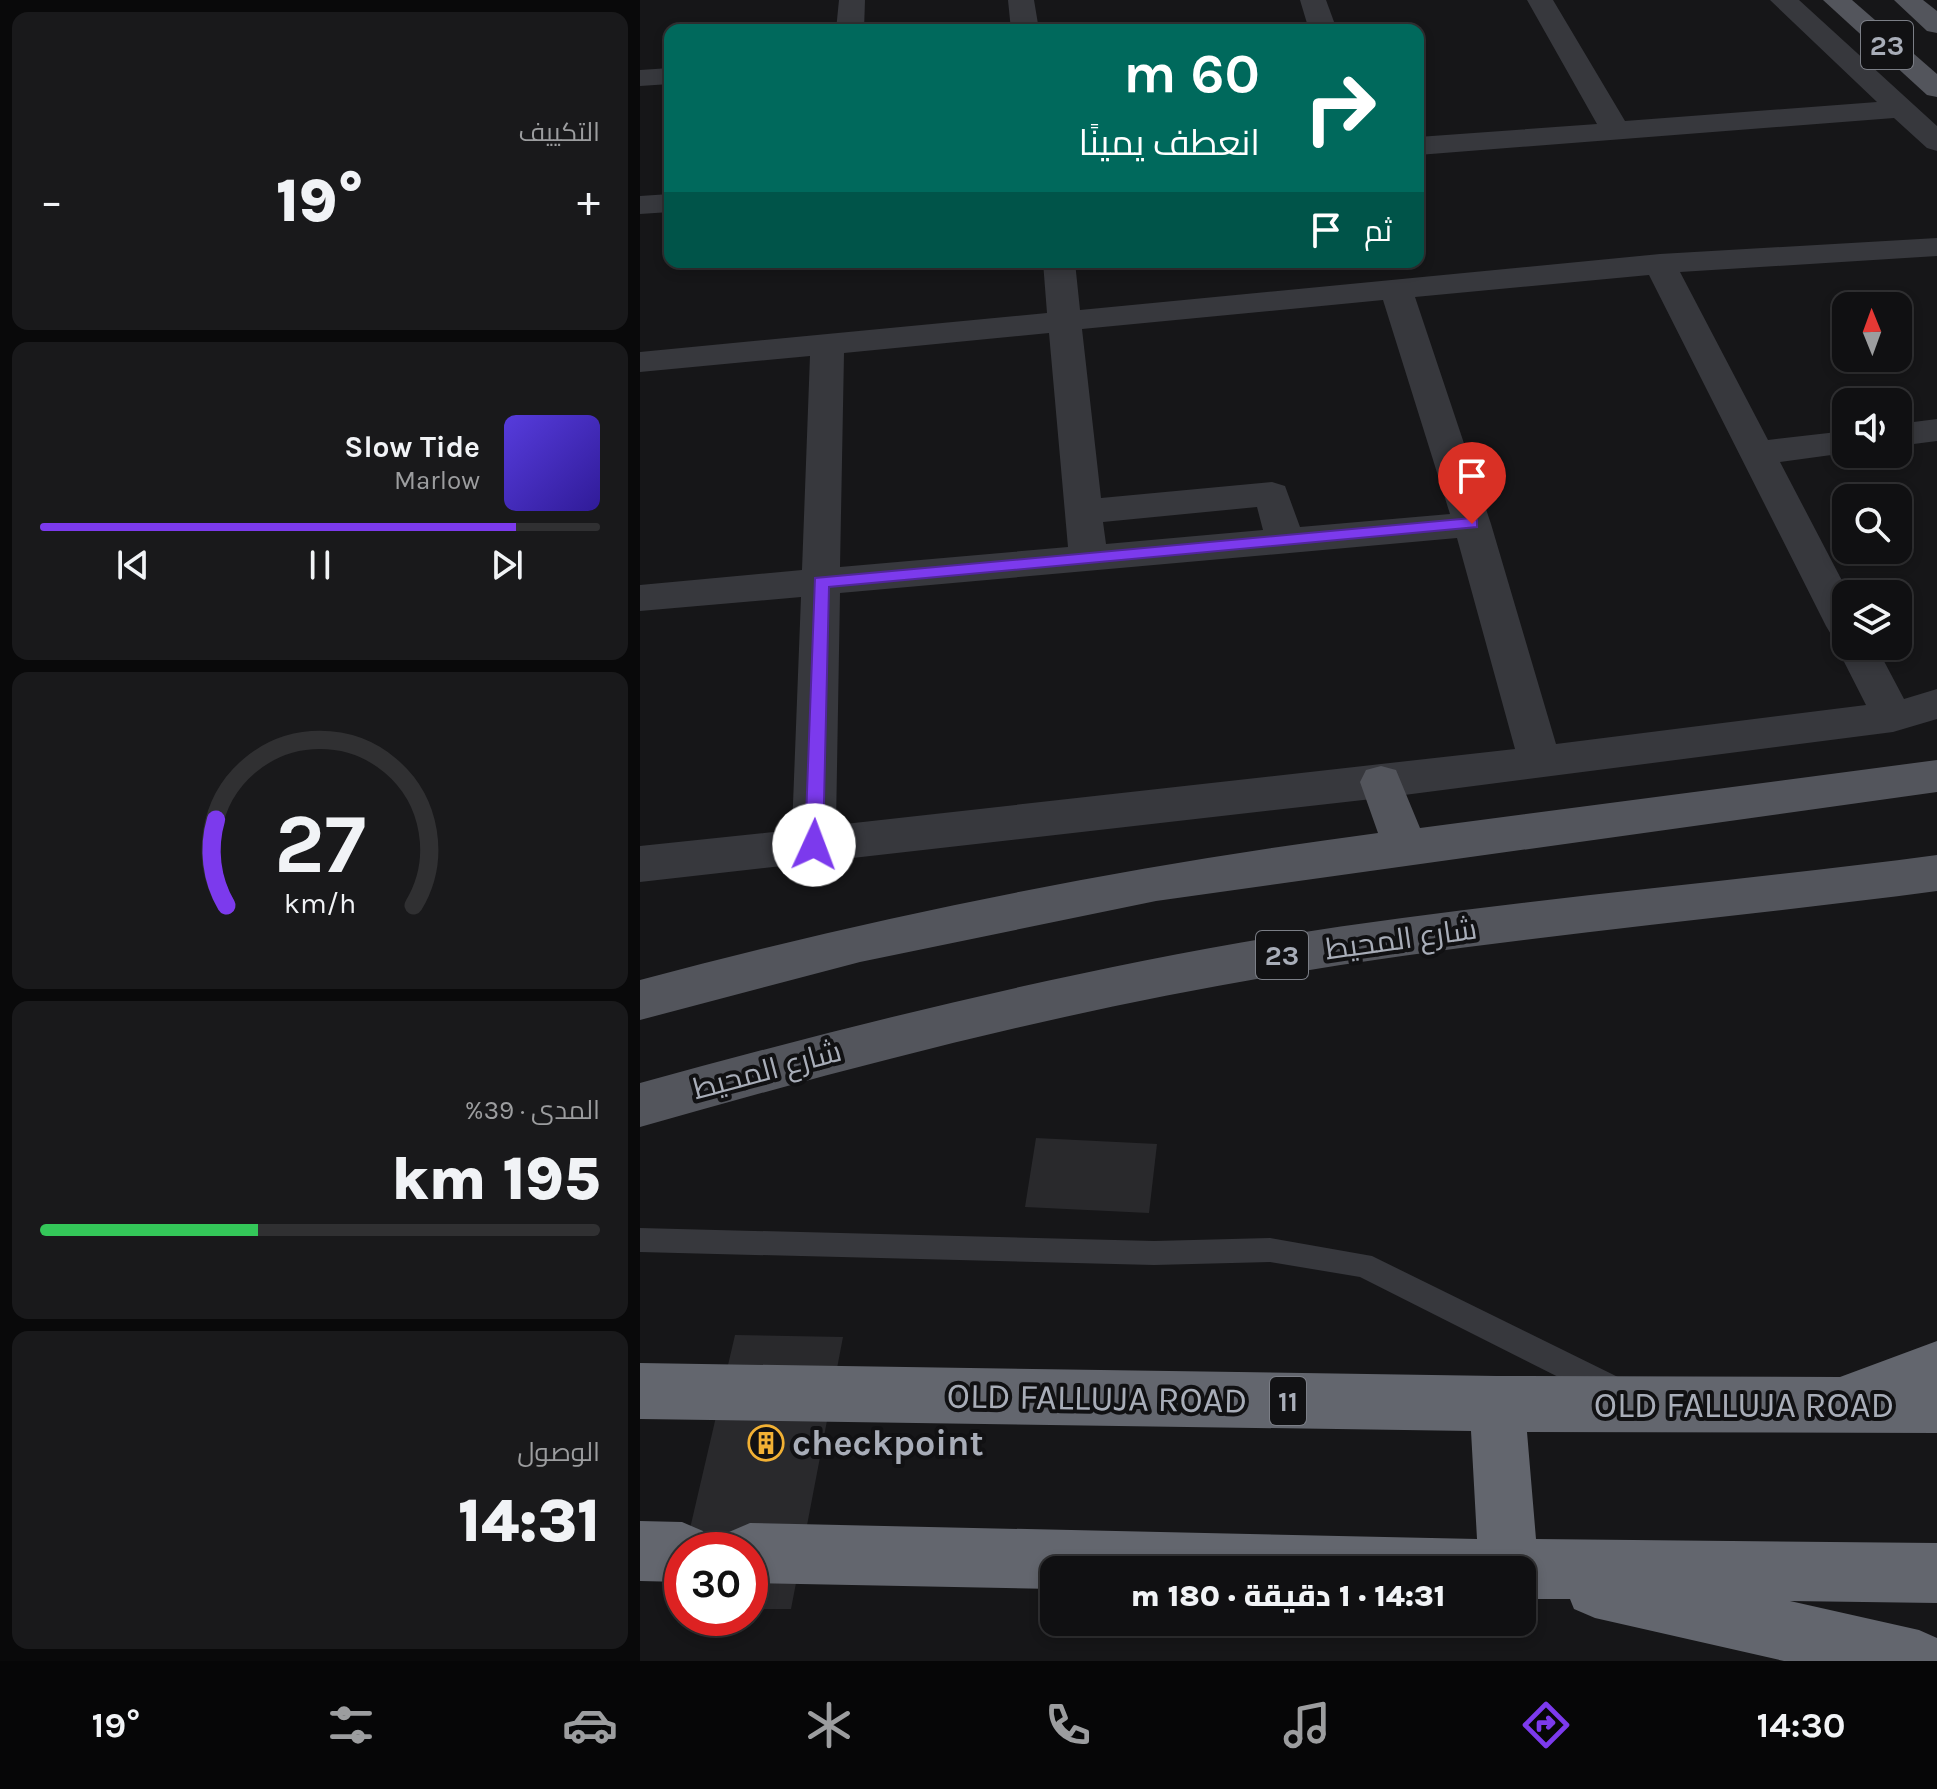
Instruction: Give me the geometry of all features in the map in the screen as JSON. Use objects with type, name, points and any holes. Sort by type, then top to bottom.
[{"type":"highway","points":[[1834,1404],[1937,1368]]},
{"type":"highway","name":"OLD FALLUJA ROAD","points":[[640,1391],[1497,1404],[1937,1405]]},
{"type":"highway","points":[[1497,1404],[1510,1556]]},
{"type":"highway","points":[[640,1551],[664,1552]]},
{"type":"highway","points":[[768,1553],[1040,1559]]},
{"type":"highway","points":[[1536,1570],[1937,1573]]},
{"type":"highway","points":[[1536,1575],[1919,1661]]},
{"type":"main road","name":"23","points":[[1836,0],[1937,89]]},
{"type":"main road","name":"23","points":[[1907,0],[1937,25]]},
{"type":"main road","points":[[640,1000],[863,942],[999,912],[1231,870],[1937,776]]},
{"type":"main road","points":[[1381,782],[1405,847]]},
{"type":"main road","name":"شارع المحيط","points":[[640,1105],[917,1029],[1217,966],[1371,941],[1937,873]]},
{"type":"street","points":[[850,24],[852,0]]},
{"type":"street","points":[[1021,0],[1024,24]]},
{"type":"street","points":[[1313,0],[1321,24]]},
{"type":"street","points":[[1540,0],[1616,131]]},
{"type":"street","points":[[1783,0],[1937,142]]},
{"type":"street","points":[[640,78],[664,76]]},
{"type":"street","points":[[1424,146],[1901,109]]},
{"type":"street","points":[[640,205],[664,203]]},
{"type":"street","points":[[640,362],[1660,264],[1937,247]]},
{"type":"street","points":[[1660,264],[1832,599]]},
{"type":"street","points":[[1060,268],[1088,558]]},
{"type":"street","points":[[1396,289],[1472,524],[1540,762]]},
{"type":"street","points":[[814,845],[827,344]]},
{"type":"street","points":[[1912,433],[1937,430]]},
{"type":"street","points":[[1757,453],[1832,444]]},
{"type":"street","points":[[1084,512],[1272,494],[1285,540]]},
{"type":"street","points":[[640,598],[1472,524]]},
{"type":"street","points":[[1863,660],[1893,717]]},
{"type":"street","points":[[640,864],[1381,782],[1893,717],[1937,704]]},
{"type":"lane","points":[[640,1240],[1154,1253],[1270,1250],[1318,1255],[1363,1265],[1641,1404]]},
{"type":"building","points":[[1036,1138],[1157,1144],[1149,1213],[1025,1207]]},
{"type":"building","name":"checkpoint","points":[[735,1335],[843,1337],[791,1609],[768,1609],[768,1532],[689,1532]]},
{"type":"place","name":"checkpoint","points":[[766,1443]]},
{"type":"route","points":[[814,845],[821,582],[1472,524]]}]
